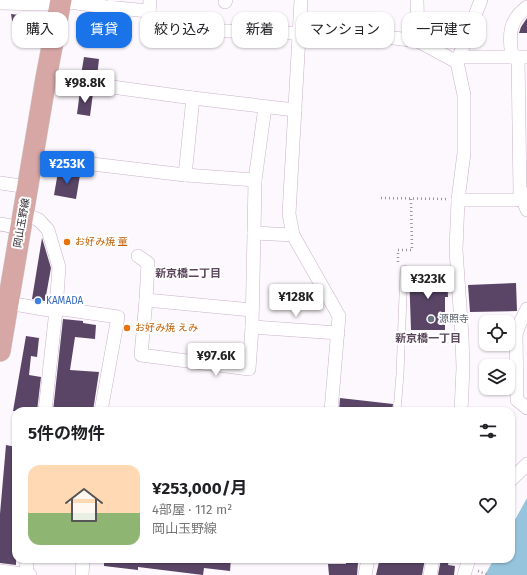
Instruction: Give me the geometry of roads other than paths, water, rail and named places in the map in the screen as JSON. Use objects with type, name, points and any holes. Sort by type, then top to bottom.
[{"type":"main road","name":"岡山玉野線","points":[[0,351],[46,78],[61,0]]},
{"type":"street","points":[[0,3],[42,4],[61,0],[106,7],[149,5],[148,26],[170,29],[296,33]]},
{"type":"street","points":[[300,12],[301,0]]},
{"type":"street","points":[[417,0],[417,12]]},
{"type":"street","points":[[462,407],[462,337],[456,250],[458,200],[464,153],[464,95],[458,60],[481,0]]},
{"type":"street","points":[[527,7],[515,18],[512,23],[510,48],[519,57],[520,192],[524,196],[527,210]]},
{"type":"street","points":[[298,48],[289,214],[293,235],[339,316],[331,407]]},
{"type":"street","points":[[433,48],[458,60],[519,57]]},
{"type":"street","points":[[46,78],[295,110]]},
{"type":"street","points":[[185,176],[193,98]]},
{"type":"street","points":[[138,256],[148,263],[141,355],[249,368],[252,327],[255,180],[265,107]]},
{"type":"street","points":[[33,157],[185,176],[255,180]]},
{"type":"street","points":[[0,183],[28,187]]},
{"type":"street","points":[[458,200],[516,200],[524,196]]},
{"type":"street","points":[[0,224],[39,220],[48,230],[59,267],[56,310],[44,407]]},
{"type":"street","points":[[254,233],[293,235]]},
{"type":"street","points":[[146,300],[252,310]]},
{"type":"street","points":[[8,303],[50,310],[63,309],[118,317],[101,407]]},
{"type":"street","points":[[527,309],[516,335],[516,400],[527,408]]},
{"type":"street","points":[[252,327],[338,333]]},
{"type":"street","points":[[515,476],[527,463]]},
{"type":"street","points":[[26,574],[27,563]]},
{"type":"street","points":[[82,575],[83,563]]},
{"type":"street","points":[[365,575],[367,563]]},
{"type":"street","points":[[430,575],[432,563]]},
{"type":"street","points":[[0,572],[30,575]]},
{"type":"lane","points":[[397,407],[404,270]]},
{"type":"water","points":[[527,498],[527,575],[485,575],[492,563],[515,563],[515,520]]},
{"type":"place","name":"お好み焼 童","points":[[67,242]]},
{"type":"place","name":"KAMADA","points":[[38,301]]},
{"type":"place","name":"源照寺","points":[[431,319]]},
{"type":"place","name":"お好み焼 えみ","points":[[127,328]]},
{"type":"district","name":"新京橋二丁目","points":[[188,273]]},
{"type":"district","name":"新京橋一丁目","points":[[428,338]]}]
